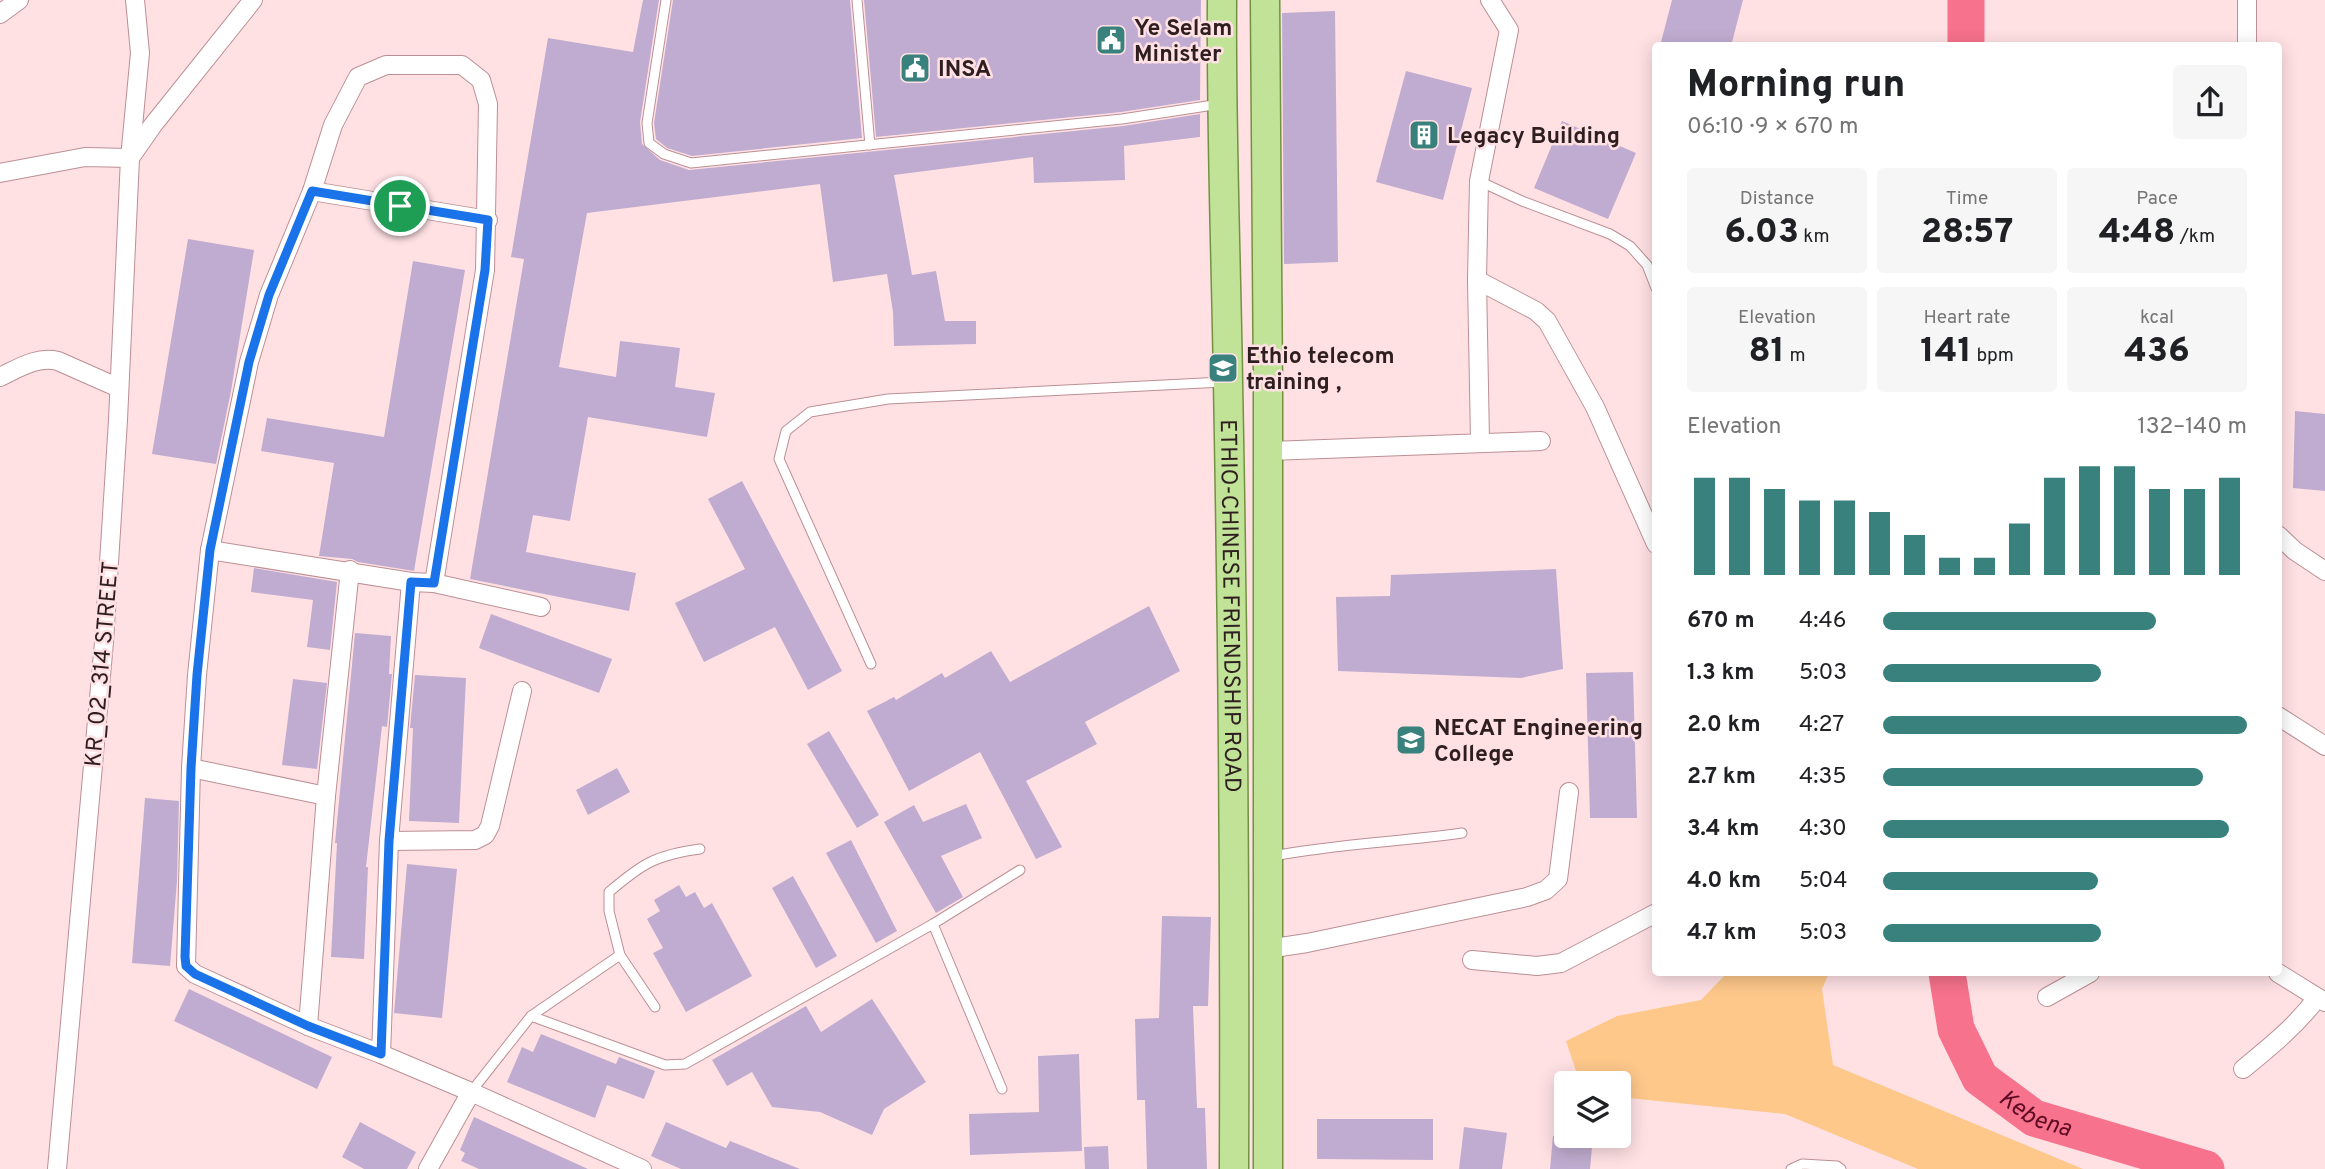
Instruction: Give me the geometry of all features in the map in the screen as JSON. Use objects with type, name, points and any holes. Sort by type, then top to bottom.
[{"type":"main road","name":"ETHIO-CHINESE FRIENDSHIP ROAD","points":[[1222,0],[1221,103],[1228,381],[1235,911],[1234,1169]]},
{"type":"main road","name":"ETHIO-CHINESE FRIENDSHIP ROAD","points":[[1265,0],[1268,1169]]},
{"type":"main road","points":[[1235,911],[1269,909]]},
{"type":"street","points":[[0,14],[19,0]]},
{"type":"street","name":"KR_02_314 STREET","points":[[57,1169],[104,642],[131,158],[140,53],[135,0]]},
{"type":"street","points":[[0,173],[85,157],[131,158],[153,125],[253,0]]},
{"type":"street","points":[[1480,441],[1477,280],[1479,181],[1509,30],[1490,0]]},
{"type":"street","points":[[2246,0],[2247,42]]},
{"type":"street","points":[[434,583],[485,270],[488,104],[481,80],[462,65],[386,65],[358,77],[333,125],[312,191],[269,295],[249,362],[210,550],[191,768],[186,966],[195,974],[308,1026],[471,1092],[642,1169]]},
{"type":"street","points":[[312,191],[488,220]]},
{"type":"street","points":[[1477,280],[1536,311],[1546,321],[1595,407],[1652,535]]},
{"type":"street","points":[[0,377],[35,361],[48,359],[119,388]]},
{"type":"street","points":[[1267,451],[1480,441],[1541,441]]},
{"type":"street","points":[[2282,539],[2325,571]]},
{"type":"street","points":[[210,550],[350,570],[411,582],[434,583],[541,607]]},
{"type":"street","points":[[308,1026],[326,796],[350,570]]},
{"type":"street","points":[[381,1054],[389,841],[411,582]]},
{"type":"street","points":[[389,841],[475,840],[485,835],[490,826],[522,691]]},
{"type":"street","points":[[2282,719],[2325,746]]},
{"type":"street","points":[[191,768],[326,796]]},
{"type":"street","points":[[1267,949],[1527,897],[1546,890],[1558,879],[1569,792]]},
{"type":"street","points":[[1472,960],[1537,965],[1562,962],[1652,915]]},
{"type":"street","points":[[2047,997],[2085,976]]},
{"type":"street","points":[[2243,1069],[2270,1048],[2321,1000],[2282,976]]},
{"type":"street","points":[[428,1169],[471,1092]]},
{"type":"lane","points":[[666,0],[647,123],[649,143],[664,154],[691,163],[1122,120],[1221,103]]},
{"type":"lane","points":[[857,0],[870,145]]},
{"type":"lane","points":[[1479,181],[1522,201],[1611,234],[1630,246],[1647,265],[1652,278]]},
{"type":"lane","points":[[871,664],[779,459],[786,431],[810,412],[888,399],[1228,381]]},
{"type":"lane","points":[[1267,858],[1314,848],[1403,841],[1462,832]]},
{"type":"lane","points":[[655,1007],[620,955],[609,911],[608,892],[645,863],[674,852],[700,849]]},
{"type":"lane","points":[[531,1016],[665,1065],[685,1064],[933,924],[1020,870]]},
{"type":"lane","points":[[933,924],[1002,1090]]},
{"type":"lane","points":[[471,1092],[498,1054],[531,1016],[620,955]]},
{"type":"lane","points":[[1791,1169],[1802,1164],[1837,1166],[1841,1169]]},
{"type":"shaded area","points":[[1724,976],[1828,976],[1822,989],[1833,1065],[2083,1169],[1918,1169],[1785,1114],[1631,1098],[1631,1071],[1576,1071],[1566,1041],[1617,1016],[1701,1000]]},
{"type":"building","points":[[643,0],[659,0],[640,122],[642,144],[660,160],[689,170],[1123,126],[1200,114],[1200,137],[1124,146],[1125,180],[1034,183],[1033,157],[894,175],[912,275],[936,271],[945,321],[976,321],[976,344],[894,346],[893,312],[887,274],[833,282],[820,184],[587,213],[559,367],[616,377],[620,341],[680,348],[675,387],[715,393],[707,437],[588,417],[570,521],[533,515],[526,552],[636,573],[629,611],[470,579],[524,259],[511,257],[548,38],[633,52]]},
{"type":"building","points":[[673,0],[850,0],[862,138],[692,156],[667,148],[656,139],[654,123]]},
{"type":"building","points":[[864,0],[1201,0],[1200,100],[1121,112],[876,137]]},
{"type":"building","points":[[1672,0],[1743,0],[1732,42],[1661,42]]},
{"type":"building","points":[[1335,11],[1338,262],[1284,264],[1282,13]]},
{"type":"building","name":"Legacy Building","points":[[1406,71],[1472,88],[1443,200],[1376,182]]},
{"type":"building","points":[[1562,121],[1636,153],[1608,219],[1534,188]]},
{"type":"building","points":[[188,239],[254,250],[216,464],[152,454]]},
{"type":"building","points":[[413,261],[465,270],[414,571],[352,559],[319,556],[334,463],[261,451],[267,418],[384,437]]},
{"type":"building","points":[[2295,411],[2325,414],[2325,491],[2293,488]]},
{"type":"building","points":[[742,481],[842,671],[808,690],[775,627],[704,662],[675,603],[745,569],[708,499]]},
{"type":"building","points":[[254,568],[337,582],[330,650],[307,647],[313,600],[251,592]]},
{"type":"building","points":[[1556,569],[1563,669],[1521,678],[1338,671],[1336,597],[1390,596],[1391,575]]},
{"type":"building","points":[[1149,606],[1180,671],[1085,722],[1097,744],[1026,781],[1062,847],[1036,859],[980,752],[909,791],[867,711],[894,697],[896,700],[942,673],[945,678],[991,651],[1010,682]]},
{"type":"building","points":[[491,614],[612,659],[599,693],[479,648]]},
{"type":"building","points":[[355,633],[391,636],[389,674],[392,674],[387,727],[382,726],[366,867],[364,959],[331,957],[335,843]]},
{"type":"building","points":[[1633,672],[1637,818],[1590,818],[1586,673]]},
{"type":"building","points":[[415,675],[466,678],[459,823],[409,821],[413,728],[410,728]]},
{"type":"building","points":[[293,679],[327,683],[317,769],[282,765]]},
{"type":"building","points":[[829,731],[879,815],[857,828],[807,744]]},
{"type":"building","points":[[617,768],[630,792],[588,815],[576,790]]},
{"type":"building","points":[[145,798],[179,801],[177,881],[170,966],[132,963]]},
{"type":"building","points":[[966,804],[982,838],[941,856],[963,897],[936,913],[884,822],[914,805],[923,822]]},
{"type":"building","points":[[851,840],[897,931],[876,943],[826,853]]},
{"type":"building","points":[[407,864],[457,869],[442,1018],[394,1013]]},
{"type":"building","points":[[793,876],[837,956],[816,968],[772,888]]},
{"type":"building","points":[[679,885],[686,897],[695,892],[704,908],[712,903],[752,976],[686,1012],[653,953],[663,948],[647,919],[660,911],[654,900]]},
{"type":"building","points":[[1162,916],[1211,917],[1208,1006],[1193,1006],[1197,1108],[1205,1108],[1207,1169],[1147,1169],[1145,1100],[1137,1100],[1135,1019],[1159,1018]]},
{"type":"building","points":[[189,989],[332,1057],[317,1089],[174,1021]]},
{"type":"building","points":[[872,999],[926,1082],[884,1109],[872,1135],[820,1112],[772,1107],[752,1072],[727,1086],[712,1060],[806,1006],[821,1032]]},
{"type":"building","points":[[541,1034],[616,1064],[619,1057],[655,1071],[644,1099],[607,1085],[595,1118],[507,1082],[522,1047],[533,1052]]},
{"type":"building","points":[[1079,1054],[1082,1151],[970,1155],[969,1114],[1039,1112],[1038,1056]]},
{"type":"building","points":[[474,1117],[588,1169],[479,1169],[461,1161],[465,1153],[460,1150]]},
{"type":"building","points":[[1317,1119],[1433,1119],[1433,1160],[1317,1159]]},
{"type":"building","points":[[360,1122],[416,1152],[407,1169],[364,1169],[342,1157]]},
{"type":"building","points":[[666,1122],[726,1148],[730,1141],[800,1169],[681,1169],[651,1156]]},
{"type":"building","points":[[1464,1127],[1507,1133],[1502,1169],[1459,1169]]},
{"type":"building","points":[[1553,1136],[1554,1148],[1592,1148],[1590,1169],[1550,1169]]},
{"type":"building","points":[[1108,1146],[1109,1169],[1085,1169],[1084,1147]]},
{"type":"waterway","name":"Kebena","points":[[1966,0],[1966,42]]},
{"type":"waterway","name":"Kebena","points":[[1947,976],[1956,1029],[1980,1078],[2034,1118],[2206,1169]]},
{"type":"place","name":"Ye Selam Minister","points":[[1111,40]]},
{"type":"place","name":"INSA","points":[[915,68]]},
{"type":"place","name":"Legacy Building","points":[[1424,135]]},
{"type":"place","name":"Ethio telecom training ,","points":[[1223,368]]},
{"type":"place","name":"NECAT Engineering College","points":[[1411,740]]},
{"type":"route","points":[[312,191],[400,206],[488,220],[485,270],[434,583],[411,582],[389,841],[381,1054],[308,1026],[195,974],[186,966],[185,957],[191,768],[210,550],[249,362],[269,295],[312,191]]}]
